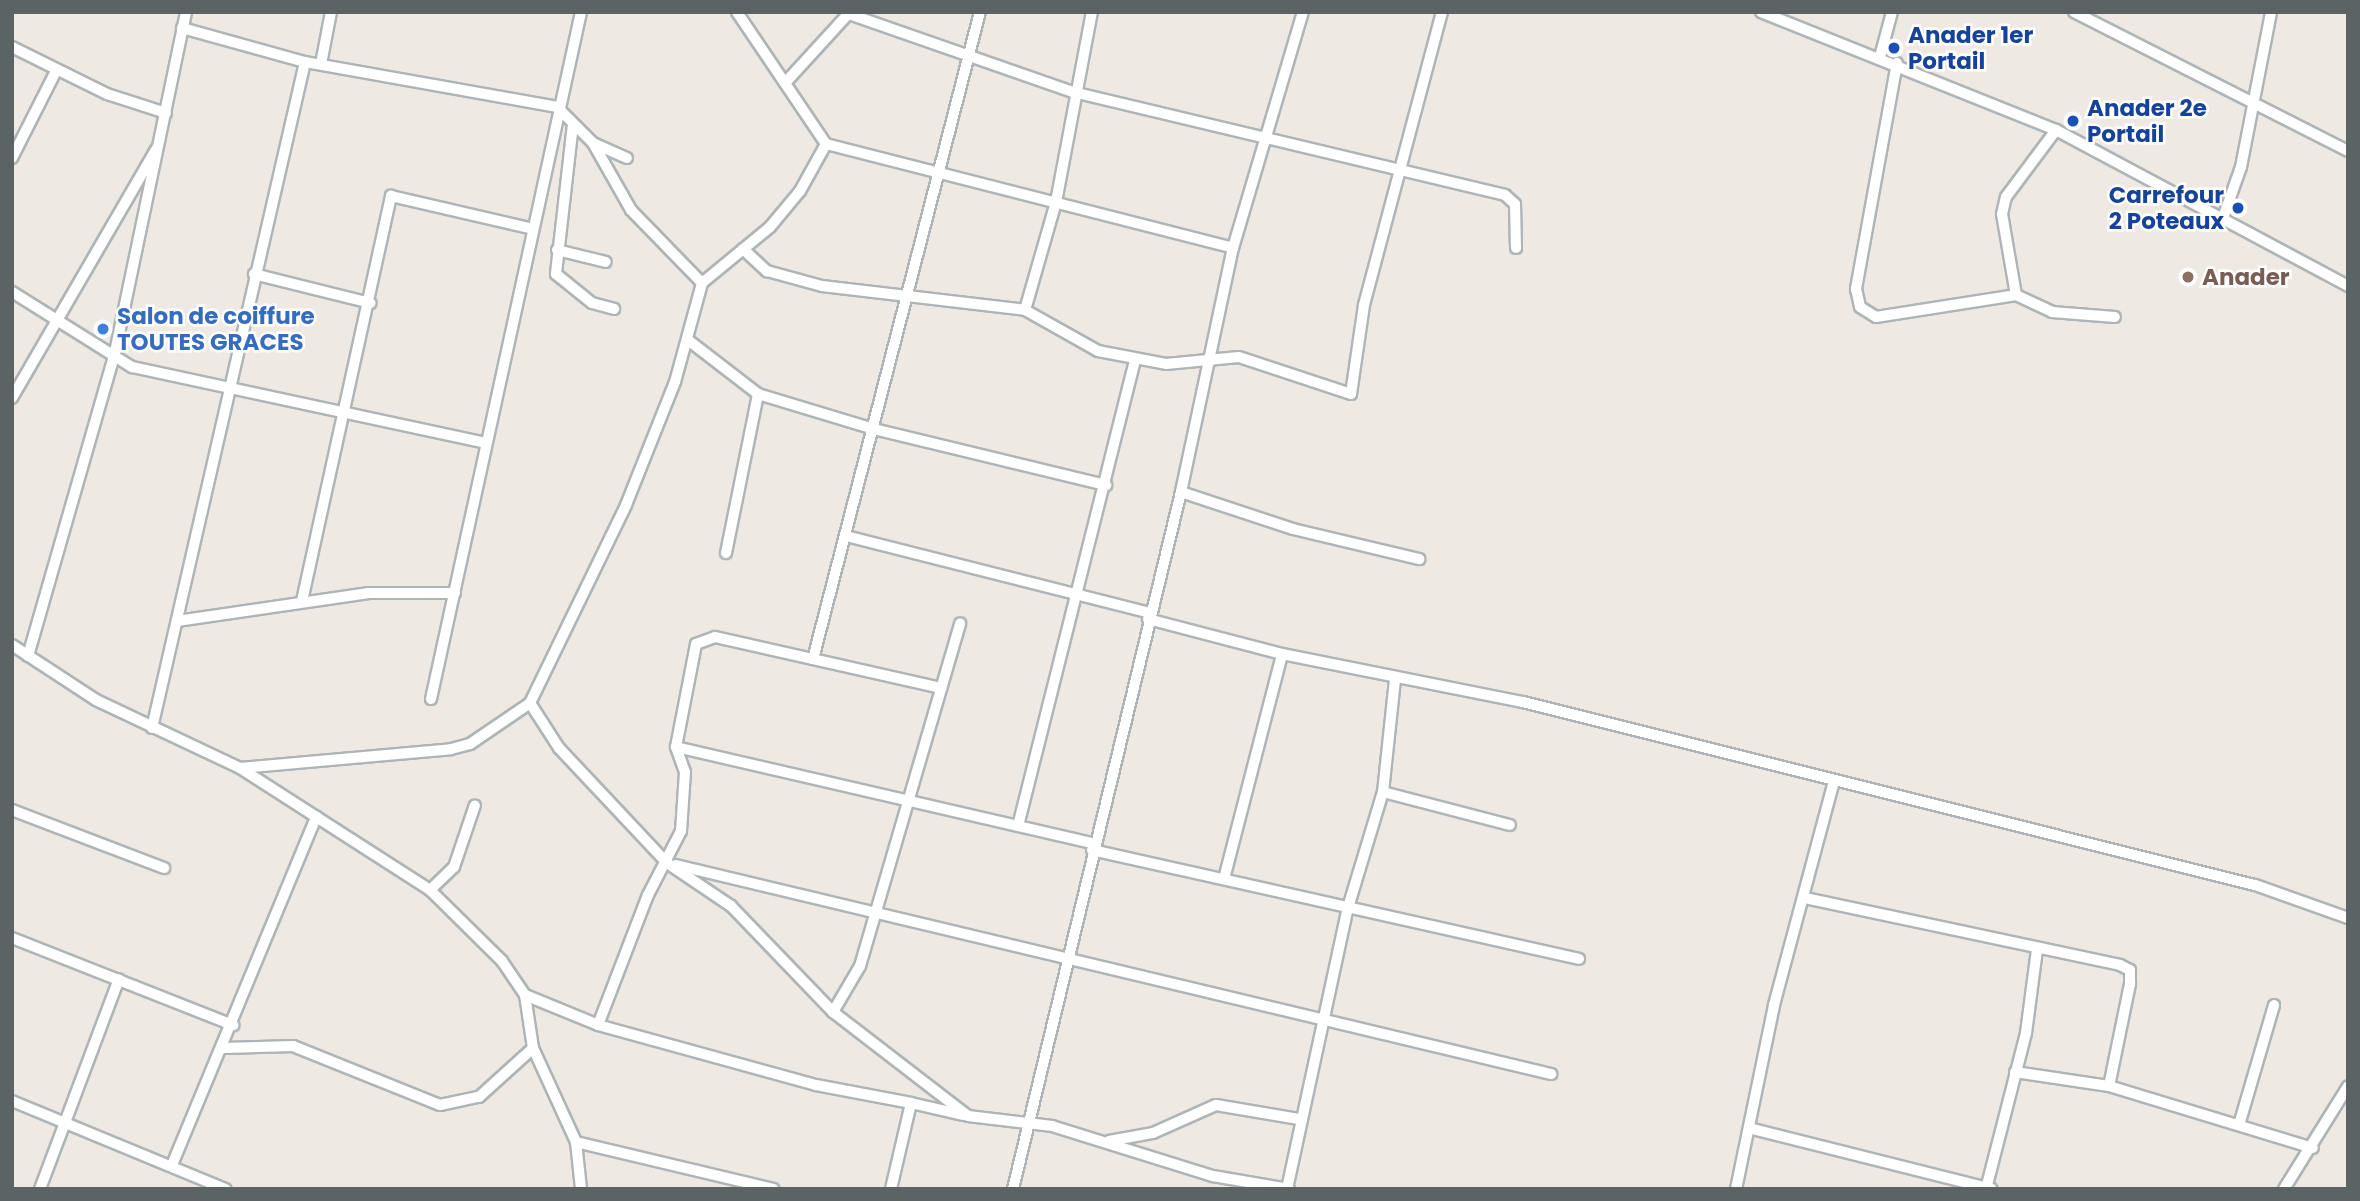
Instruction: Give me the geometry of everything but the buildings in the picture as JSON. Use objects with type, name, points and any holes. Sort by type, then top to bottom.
[{"type":"street","points":[[28,656],[114,357],[186,12]]},
{"type":"street","points":[[321,64],[331,12]]},
{"type":"street","points":[[431,699],[455,593],[483,442],[557,107],[581,12]]},
{"type":"street","points":[[737,12],[826,144],[1233,248]]},
{"type":"street","points":[[813,659],[911,296],[979,12]]},
{"type":"street","points":[[1025,310],[1056,202],[1073,92],[1092,12]]},
{"type":"street","points":[[1013,1189],[1026,1122],[1092,847],[1181,492],[1233,248],[1303,12]]},
{"type":"street","points":[[743,249],[778,274],[911,296],[1025,310],[1098,351],[1135,360],[1211,360],[1239,357],[1351,394],[1364,305],[1403,169],[1442,12]]},
{"type":"street","points":[[1760,12],[1778,15],[2056,130],[2348,286]]},
{"type":"street","points":[[1880,57],[1892,12]]},
{"type":"street","points":[[2074,12],[2251,105],[2348,151]]},
{"type":"street","points":[[2223,218],[2241,167],[2271,12]]},
{"type":"street","points":[[785,83],[850,13],[1073,92],[1266,134],[1505,195],[1515,204],[1516,248]]},
{"type":"street","points":[[183,28],[305,62],[557,107],[593,143],[631,210],[702,283]]},
{"type":"street","points":[[12,47],[56,71],[166,113]]},
{"type":"street","points":[[152,728],[231,386],[254,274],[305,62]]},
{"type":"street","points":[[1897,64],[1856,289],[1860,307],[1876,317],[2016,295],[2052,312],[2115,317]]},
{"type":"street","points":[[12,158],[56,71]]},
{"type":"street","points":[[573,124],[557,250],[559,279],[592,303],[614,309]]},
{"type":"street","points":[[2016,295],[2002,214],[2006,197],[2056,130]]},
{"type":"street","points":[[593,143],[627,158]]},
{"type":"street","points":[[240,768],[470,744],[530,703],[626,505],[688,340],[702,283],[743,249],[800,191],[826,144]]},
{"type":"street","points":[[12,398],[54,316],[160,145]]},
{"type":"street","points":[[302,601],[392,195],[530,228]]},
{"type":"street","points":[[557,250],[606,262]]},
{"type":"street","points":[[254,274],[370,303]]},
{"type":"street","points":[[12,292],[132,367],[231,386],[483,442]]},
{"type":"street","points":[[688,340],[758,394],[874,429],[1106,485]]},
{"type":"street","points":[[1018,826],[1079,595],[1135,360]]},
{"type":"street","points":[[726,553],[758,394]]},
{"type":"street","points":[[1181,492],[1293,529],[1419,559]]},
{"type":"street","points":[[846,536],[1079,595],[1282,654],[1395,679],[1523,702],[2255,885],[2348,918]]},
{"type":"street","points":[[177,621],[302,601],[455,593]]},
{"type":"street","points":[[833,1012],[860,966],[911,799],[960,623]]},
{"type":"street","points":[[597,1025],[648,895],[667,863],[683,807],[685,772],[676,747],[690,657],[704,639],[813,659],[941,688]]},
{"type":"street","points":[[12,645],[152,728],[240,768],[430,890],[502,961],[524,995],[533,1048],[576,1142],[581,1189]]},
{"type":"street","points":[[1224,879],[1282,654]]},
{"type":"street","points":[[524,995],[597,1025],[816,1085],[968,1116],[1026,1122],[1106,1141],[1213,1175],[1287,1189],[1298,1119],[1347,911],[1383,792],[1395,679]]},
{"type":"street","points":[[530,703],[559,748],[667,863],[731,906],[833,1012],[968,1116]]},
{"type":"street","points":[[676,747],[911,799],[1347,911],[1579,959]]},
{"type":"street","points":[[1736,1189],[1834,781]]},
{"type":"street","points":[[1383,792],[1510,825]]},
{"type":"street","points":[[430,890],[454,867],[475,805]]},
{"type":"street","points":[[12,810],[164,868]]},
{"type":"street","points":[[172,1165],[224,1048],[316,817]]},
{"type":"street","points":[[667,863],[877,913],[1066,963],[1551,1074]]},
{"type":"street","points":[[1805,898],[2130,970],[2109,1086]]},
{"type":"street","points":[[12,938],[233,1025]]},
{"type":"street","points":[[1749,1128],[1988,1188],[2015,1072],[2037,949]]},
{"type":"street","points":[[40,1189],[119,979]]},
{"type":"street","points":[[2239,1125],[2274,1005]]},
{"type":"street","points":[[224,1048],[293,1046],[440,1105],[479,1097],[533,1048]]},
{"type":"street","points":[[2015,1072],[2109,1086],[2313,1148]]},
{"type":"street","points":[[2284,1189],[2313,1148],[2348,1086]]},
{"type":"street","points":[[12,1101],[226,1189]]},
{"type":"street","points":[[891,1189],[911,1103]]},
{"type":"street","points":[[1106,1141],[1153,1133],[1216,1105],[1298,1119]]},
{"type":"street","points":[[576,1142],[773,1189]]},
{"type":"place","name":"Anader 1er Portail","points":[[1894,48]]},
{"type":"place","name":"Anader 2e Portail","points":[[2073,121]]},
{"type":"place","name":"Carrefour 2 Poteaux","points":[[2238,208]]},
{"type":"place","name":"Anader","points":[[2188,277]]},
{"type":"place","name":"Salon de coiffure TOUTES GRACES","points":[[103,329]]}]
